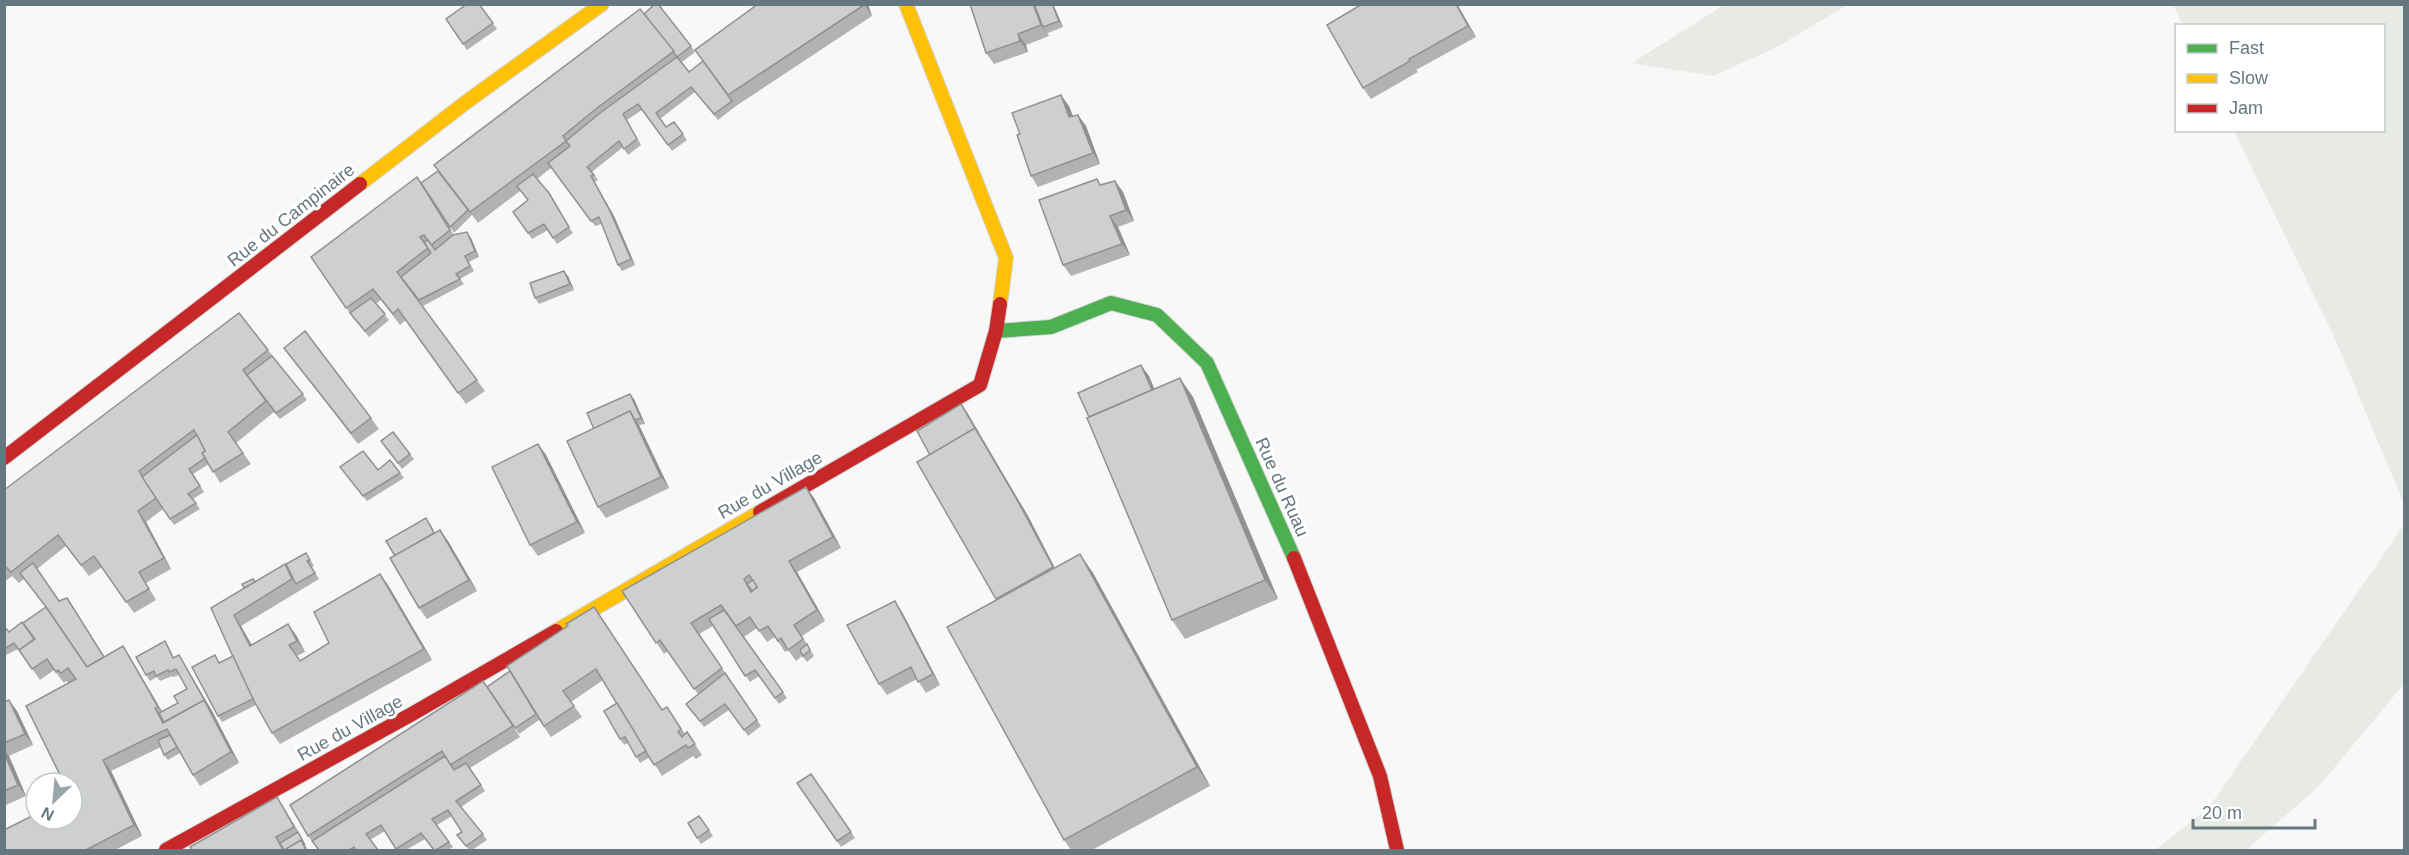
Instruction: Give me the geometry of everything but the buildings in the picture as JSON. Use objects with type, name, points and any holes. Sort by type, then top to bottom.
[{"type":"street","name":"Rue du Campinaire","points":[[4,458],[465,103],[602,4]]},
{"type":"street","name":"Rue du Village","points":[[166,850],[422,708],[980,385],[996,331],[1006,258],[906,4]]},
{"type":"street","name":"Rue du Ruau","points":[[996,331],[1051,327],[1111,303],[1157,315],[1207,363],[1296,563],[1380,776],[1397,850]]},
{"type":"shaded area","points":[[1724,5],[1847,5],[1777,47],[1713,76],[1632,63]]},
{"type":"shaded area","points":[[2173,5],[2404,5],[2404,504],[2336,341],[2234,132],[2385,132],[2385,24],[2182,24]]},
{"type":"shaded area","points":[[2404,525],[2404,684],[2319,786],[2246,850],[2155,850],[2208,809]]},
{"type":"traffic: fast","points":[[996,331],[1051,327],[1111,303],[1157,315],[1207,363],[1294,558]]},
{"type":"traffic: slow","points":[[360,184],[465,103],[602,4]]},
{"type":"traffic: slow","points":[[906,4],[1006,258],[1000,304]]},
{"type":"traffic: slow","points":[[556,631],[760,512]]},
{"type":"traffic: jam","points":[[4,458],[360,184]]},
{"type":"traffic: jam","points":[[760,512],[980,385],[996,331],[1000,304]]},
{"type":"traffic: jam","points":[[1294,558],[1380,776],[1397,850]]},
{"type":"traffic: jam","points":[[166,850],[412,714],[556,631]]}]
